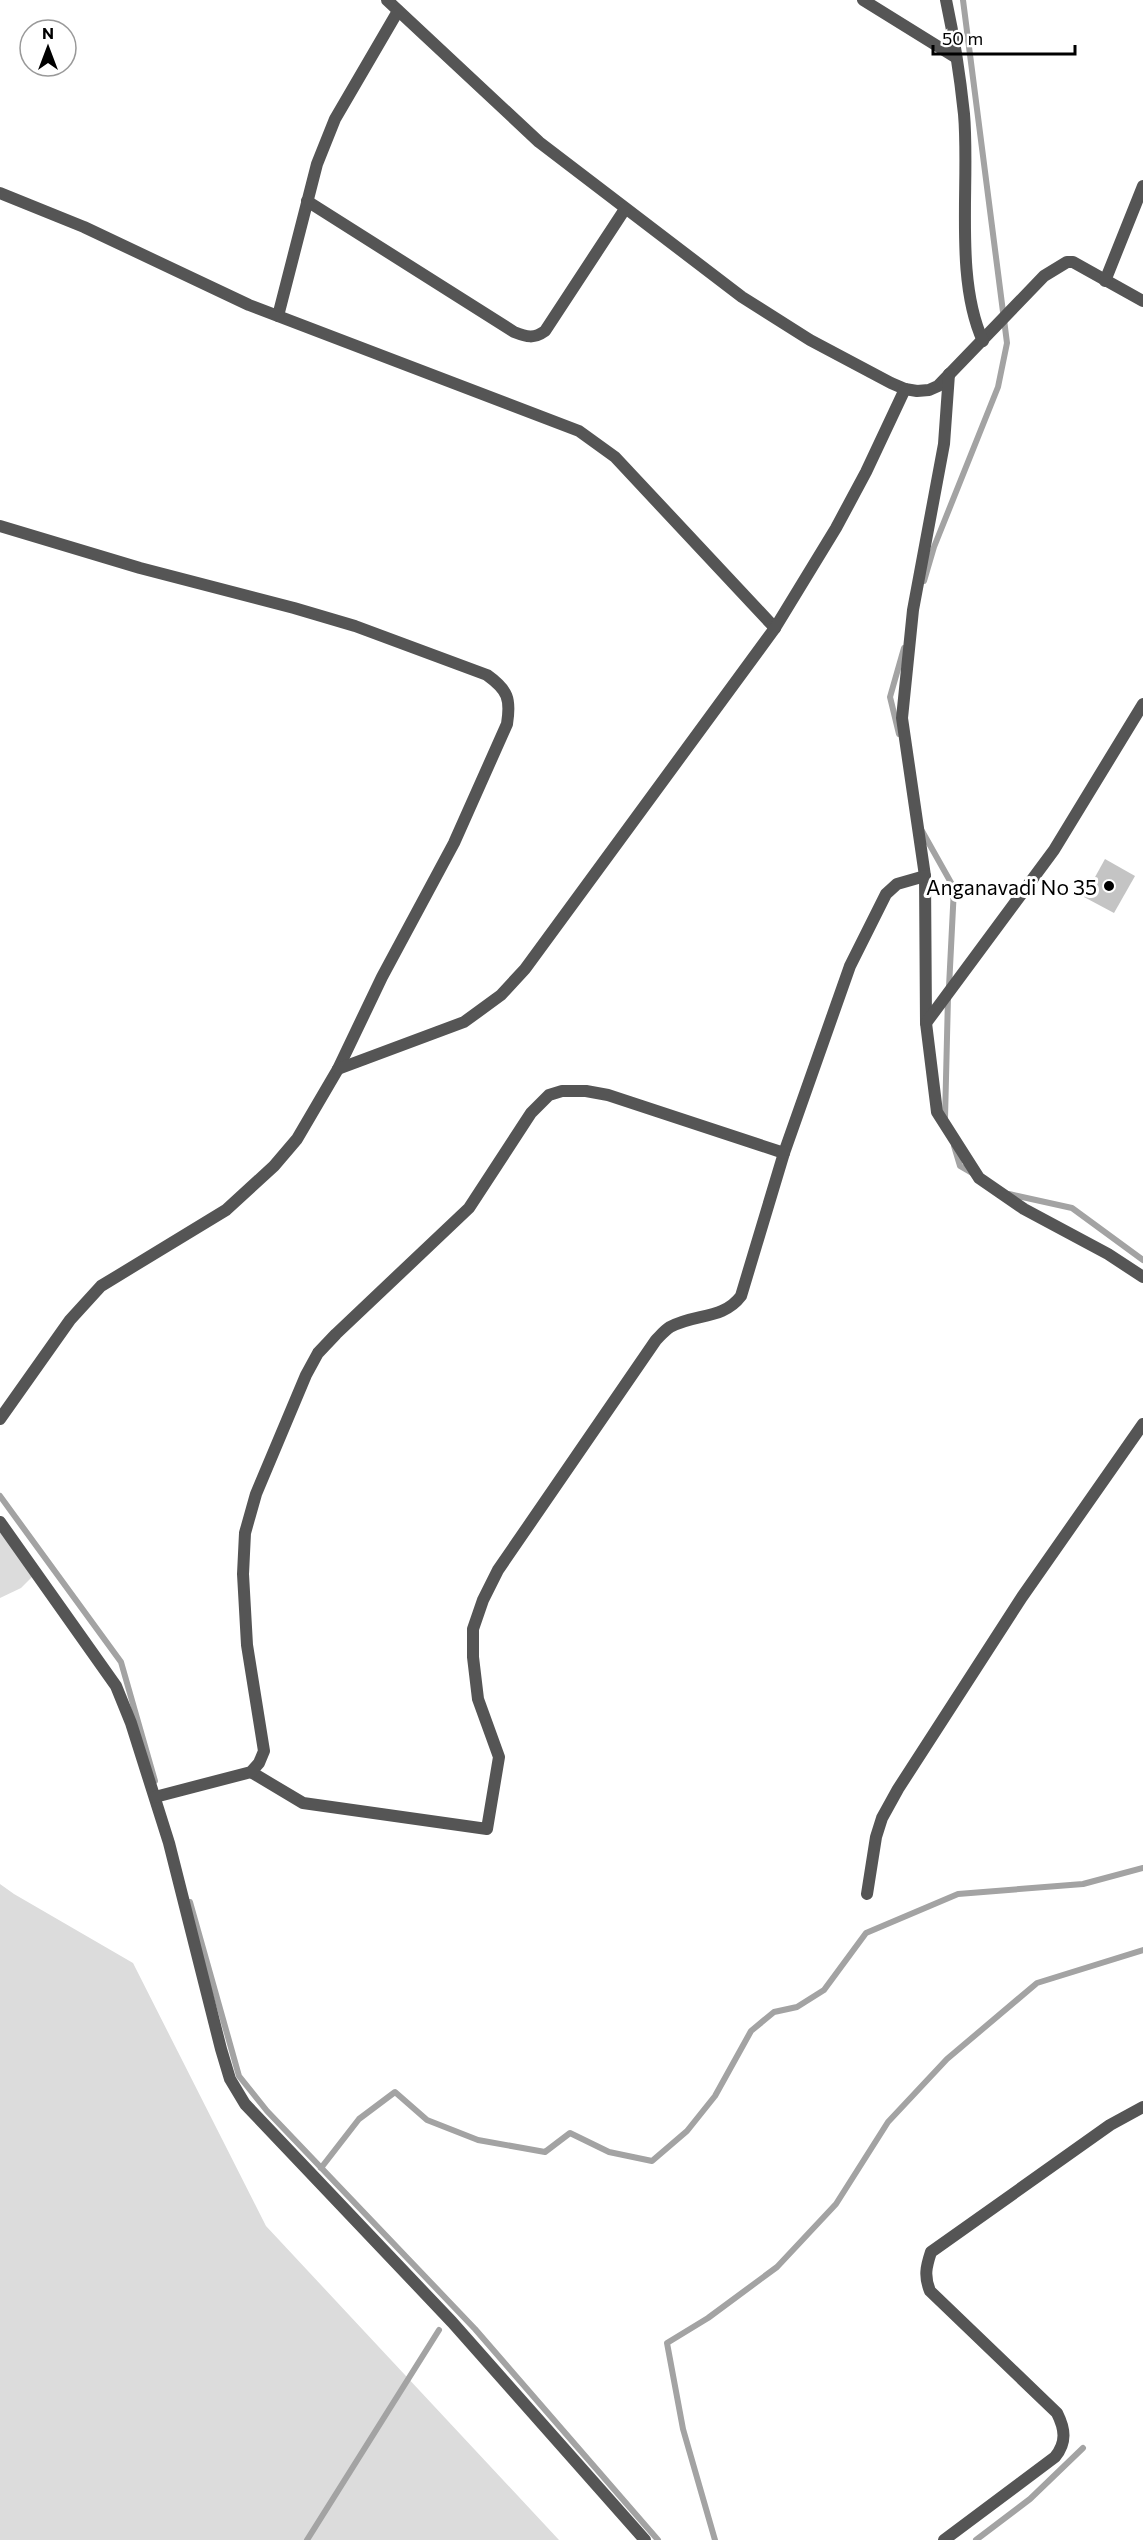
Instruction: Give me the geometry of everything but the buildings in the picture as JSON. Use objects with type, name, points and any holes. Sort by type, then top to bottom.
[{"type":"street","points":[[387,0],[539,142],[742,297],[810,340],[905,389],[929,390],[987,337],[1044,276],[1071,262],[1143,302]]},
{"type":"street","points":[[863,0],[955,57]]},
{"type":"street","points":[[946,0],[964,114],[966,263],[975,325],[987,337]]},
{"type":"street","points":[[278,316],[317,164],[335,119],[398,11]]},
{"type":"street","points":[[1105,281],[1143,186]]},
{"type":"street","points":[[0,193],[84,227],[249,305],[579,430],[615,457],[775,628]]},
{"type":"street","points":[[307,201],[514,332],[527,337],[537,337],[545,331],[625,209]]},
{"type":"street","points":[[949,374],[944,444],[914,610],[902,718],[925,876],[926,1023],[937,1112],[979,1178],[1024,1209],[1108,1254],[1143,1277]]},
{"type":"street","points":[[338,1069],[464,1022],[501,995],[525,969],[775,628],[836,528],[866,472],[905,389]]},
{"type":"street","points":[[0,526],[140,568],[355,626],[487,675],[501,685],[507,694],[509,711],[507,724],[454,843],[382,977],[338,1069],[297,1139],[274,1166],[226,1210],[101,1286],[70,1320],[0,1419]]},
{"type":"street","points":[[926,1023],[1053,850],[1143,704]]},
{"type":"street","points":[[251,1772],[303,1803],[487,1829],[499,1757],[478,1699],[473,1657],[473,1629],[483,1600],[498,1570],[656,1340],[670,1327],[698,1317],[719,1314],[734,1305],[741,1296],[784,1153],[850,966],[886,894],[897,884],[925,876]]},
{"type":"street","points":[[155,1797],[251,1772],[259,1763],[264,1751],[247,1645],[243,1574],[245,1533],[256,1494],[306,1375],[318,1353],[470,1208],[531,1113],[549,1095],[562,1091],[586,1091],[608,1095],[784,1153]]},
{"type":"street","points":[[867,1893],[876,1837],[882,1818],[898,1788],[1022,1597],[1143,1424]]},
{"type":"street","points":[[0,1522],[116,1686],[131,1723],[169,1843],[230,2079],[245,2104],[452,2322],[645,2540]]},
{"type":"street","points":[[944,2540],[1055,2457],[1063,2447],[1065,2435],[1057,2413],[930,2291],[925,2279],[926,2266],[931,2252],[1110,2125],[1143,2107]]},
{"type":"shaded area","points":[[0,1524],[33,1576],[21,1588],[0,1598]]},
{"type":"shaded area","points":[[0,1884],[133,1963],[266,2226],[559,2540],[0,2540]]},
{"type":"waterway","points":[[924,581],[934,547],[998,387],[1007,343],[963,0]]},
{"type":"waterway","points":[[899,734],[890,697],[904,648]]},
{"type":"waterway","points":[[922,831],[954,888],[949,987]]},
{"type":"waterway","points":[[945,1119],[948,997]]},
{"type":"waterway","points":[[954,1146],[960,1166],[972,1173]]},
{"type":"waterway","points":[[1009,1194],[1072,1208],[1143,1260]]},
{"type":"waterway","points":[[0,1496],[121,1662],[155,1781]]},
{"type":"waterway","points":[[321,2168],[359,2119],[395,2092],[427,2120],[478,2140],[545,2152],[570,2133],[609,2152],[652,2161],[687,2131],[715,2096],[751,2031],[774,2012],[797,2007],[824,1990],[866,1933],[958,1894],[1083,1884],[1143,1868]]},
{"type":"waterway","points":[[190,1902],[239,2076],[267,2111],[475,2329],[658,2540]]},
{"type":"waterway","points":[[715,2540],[683,2429],[667,2343],[708,2318],[777,2267],[836,2204],[888,2122],[947,2059],[1037,1983],[1143,1950]]},
{"type":"waterway","points":[[307,2540],[439,2330]]},
{"type":"waterway","points":[[976,2540],[1030,2499],[1083,2448]]},
{"type":"place","name":"Anganavadi No 35","points":[[1109,886]]}]
